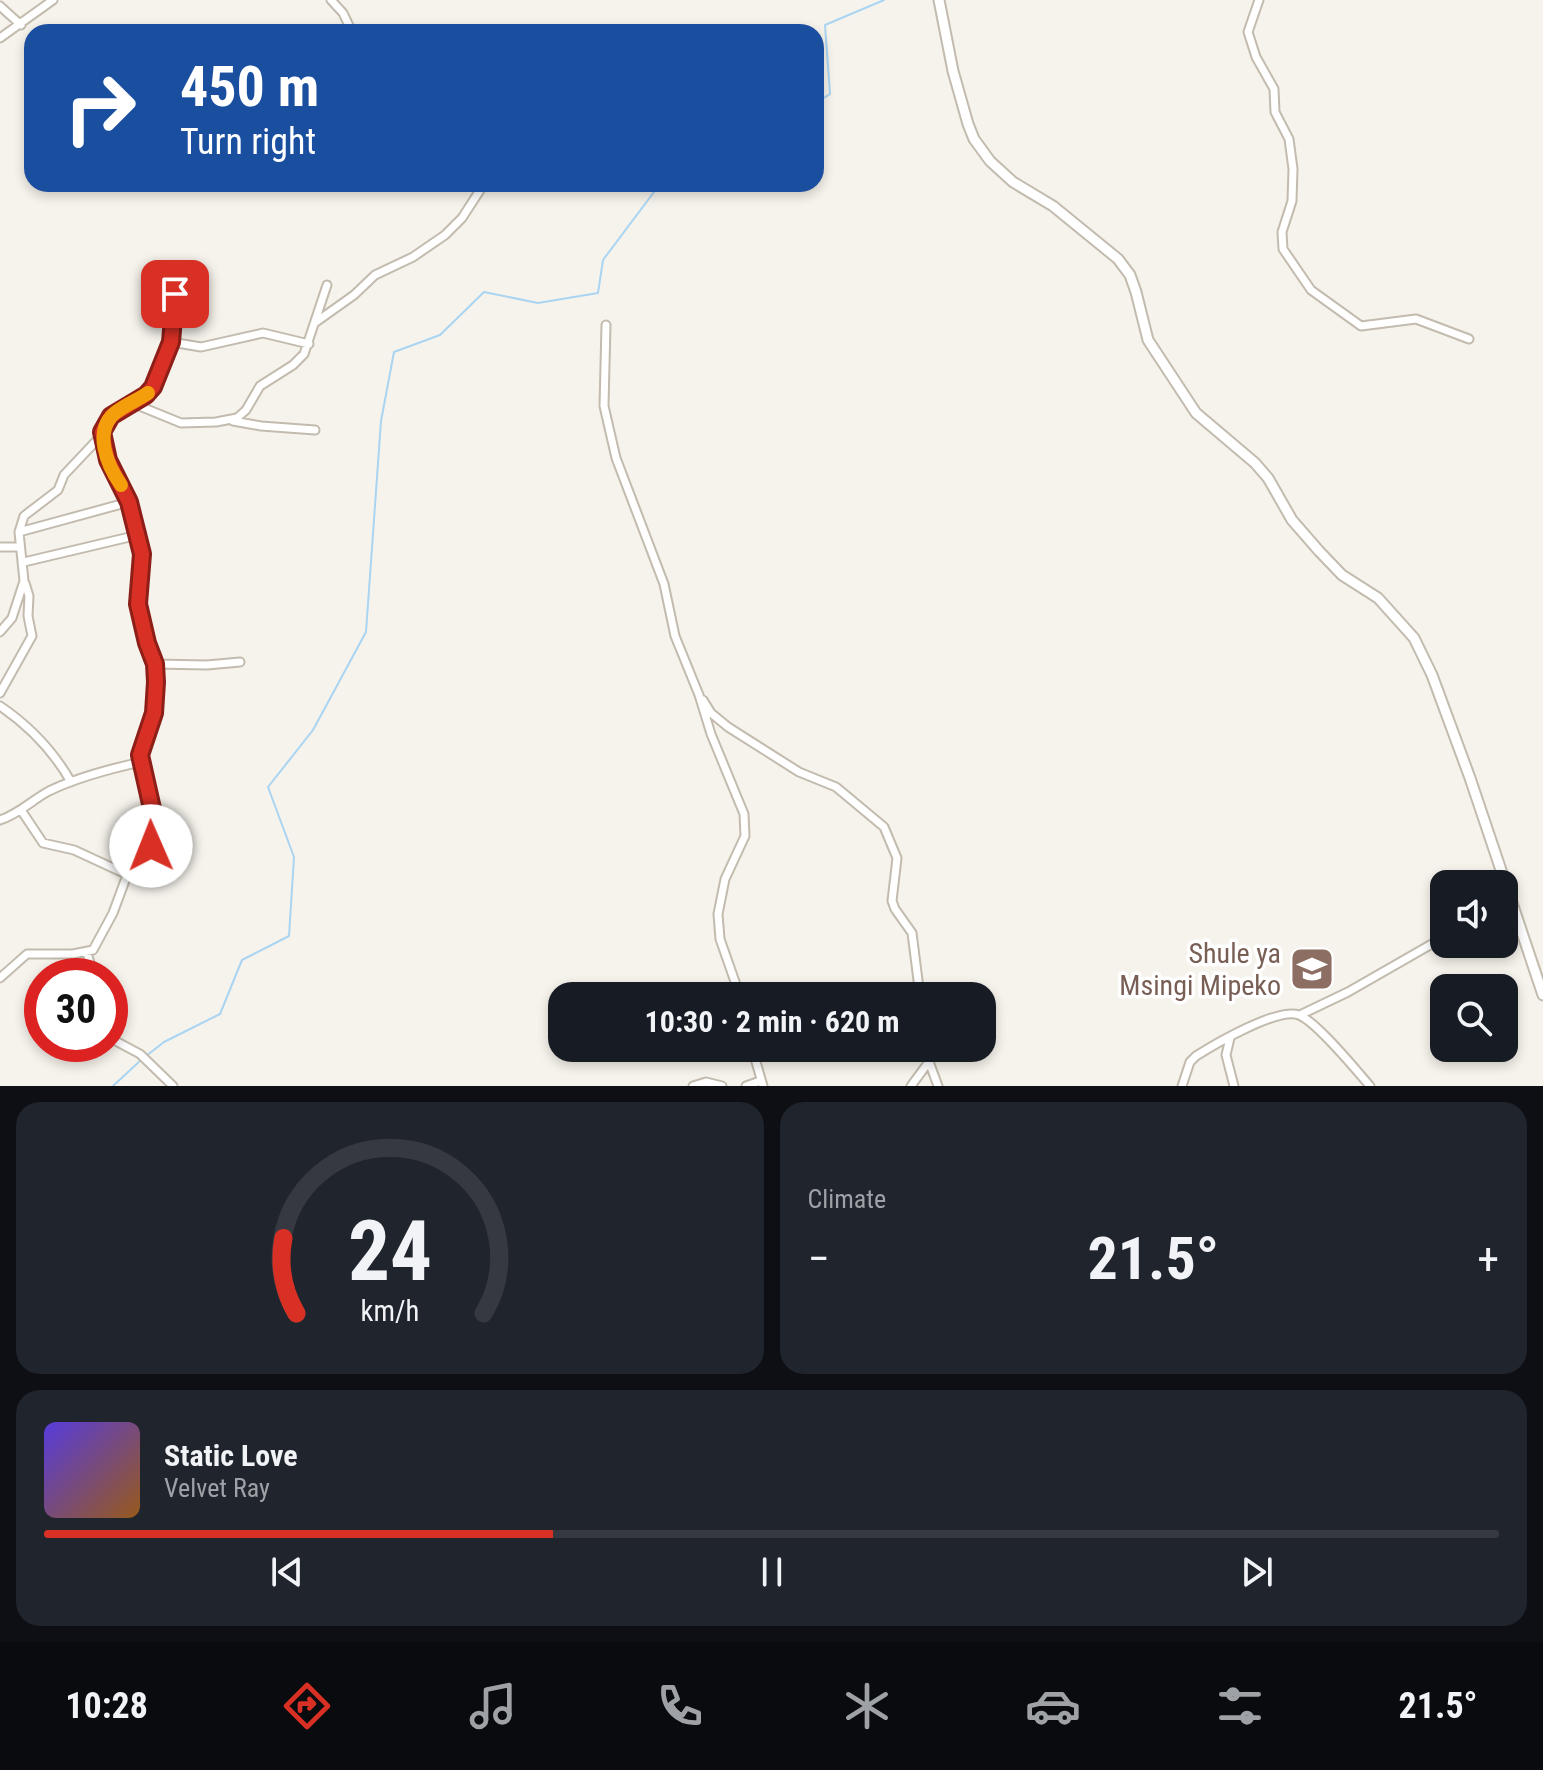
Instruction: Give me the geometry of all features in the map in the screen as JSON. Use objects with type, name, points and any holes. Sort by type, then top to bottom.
[{"type":"street","points":[[0,38],[53,0]]},
{"type":"street","points":[[331,0],[348,24]]},
{"type":"street","points":[[939,0],[953,71],[968,124],[974,139],[990,161],[1000,172],[1053,206],[1118,259],[1130,275],[1148,340],[1196,413],[1255,463],[1268,478],[1292,520],[1342,575],[1378,598],[1414,638],[1445,708],[1502,870]]},
{"type":"street","points":[[1259,0],[1248,32],[1256,57],[1274,89],[1275,112],[1290,144],[1294,187],[1284,220],[1282,242],[1291,261],[1317,296],[1361,326],[1411,318],[1469,339]]},
{"type":"street","points":[[0,6],[21,25]]},
{"type":"street","points":[[316,322],[354,295],[375,275],[413,257],[445,235],[462,218],[479,192]]},
{"type":"street","points":[[231,421],[246,410],[260,386],[293,365],[304,354],[327,285]]},
{"type":"street","points":[[0,632],[12,618],[24,581],[19,532],[24,516],[58,490],[64,475],[97,440],[111,416],[146,395],[153,387],[171,342],[175,294]]},
{"type":"street","points":[[606,325],[604,378],[607,424],[629,494],[664,584],[675,636],[738,798],[746,827],[743,845],[725,879],[718,914],[720,939],[735,982]]},
{"type":"street","points":[[171,342],[201,347],[269,333],[309,344]]},
{"type":"street","points":[[132,403],[181,423],[231,421],[315,430]]},
{"type":"street","points":[[0,978],[27,954],[87,953],[95,947],[108,924],[126,874],[132,864],[150,850],[156,825],[141,762],[141,750],[154,713],[156,695],[155,664],[138,604],[142,562],[129,502],[108,460],[102,432]]},
{"type":"street","points":[[97,440],[105,447]]},
{"type":"street","points":[[19,532],[129,502]]},
{"type":"street","points":[[24,562],[138,535]]},
{"type":"street","points":[[0,547],[20,547]]},
{"type":"street","points":[[0,693],[32,636],[28,616],[29,596],[24,581]]},
{"type":"street","points":[[155,664],[240,662]]},
{"type":"street","points":[[699,695],[711,713],[728,727],[799,772],[836,787],[884,827],[897,858],[892,901],[912,933],[918,982]]},
{"type":"street","points":[[0,706],[27,727],[49,750],[71,782]]},
{"type":"street","points":[[0,820],[41,795],[71,782],[141,762]]},
{"type":"street","points":[[21,810],[43,843],[74,850],[126,874]]},
{"type":"street","points":[[1518,917],[1543,995]]},
{"type":"street","points":[[1182,1086],[1190,1062],[1204,1051],[1271,1018],[1300,1015],[1348,992],[1430,945]]},
{"type":"street","points":[[87,953],[89,958]]},
{"type":"street","points":[[1300,1015],[1370,1086]]},
{"type":"street","points":[[1230,1038],[1226,1055],[1234,1086]]},
{"type":"street","points":[[128,1048],[140,1054],[173,1086]]},
{"type":"street","points":[[746,1086],[762,1083],[756,1062]]},
{"type":"street","points":[[911,1086],[928,1063]]},
{"type":"street","points":[[928,1063],[938,1086]]},
{"type":"street","points":[[693,1086],[706,1082],[722,1086]]},
{"type":"waterway","points":[[824,98],[830,94],[825,25],[884,0]]},
{"type":"waterway","points":[[146,1056],[164,1042],[220,1014],[242,960],[289,936],[294,857],[268,787],[313,730],[366,632],[381,421],[394,352],[440,335],[484,292],[538,303],[598,293],[603,260],[654,192]]},
{"type":"waterway","points":[[113,1086],[141,1060]]},
{"type":"slow traffic","points":[[121,485],[108,460],[102,432],[111,416],[148,393]]},
{"type":"place","name":"Shule ya Msingi Mipeko","points":[[1312,969]]},
{"type":"route","points":[[151,846],[156,825],[140,755],[154,713],[156,682],[155,664],[138,604],[142,554],[129,502],[108,460],[102,432],[111,416],[146,395],[153,387],[171,342],[175,294]]}]
